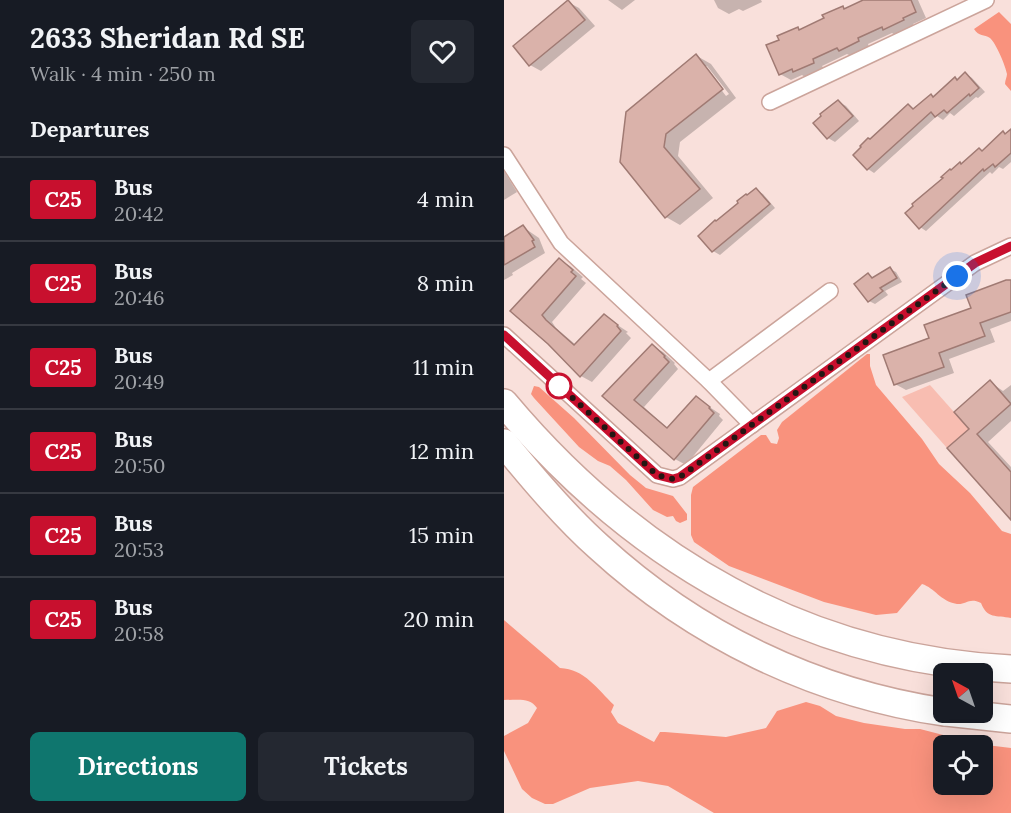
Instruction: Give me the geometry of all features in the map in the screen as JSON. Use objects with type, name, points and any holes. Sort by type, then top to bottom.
[{"type":"highway","points":[[504,403],[536,440],[607,509],[646,540],[725,589],[800,624],[875,648],[945,663],[1011,669]]},
{"type":"highway","points":[[504,443],[549,496],[600,548],[658,596],[718,634],[789,669],[837,687],[891,702],[933,710]]},
{"type":"highway","points":[[993,718],[1011,719]]},
{"type":"street","points":[[770,102],[986,0]]},
{"type":"street","points":[[504,155],[561,243],[709,381],[752,425]]},
{"type":"street","points":[[504,335],[657,475],[673,479],[680,477],[975,263],[1011,246]]},
{"type":"street","points":[[709,381],[830,291]]},
{"type":"shaded area","points":[[999,12],[1011,24],[1011,91],[1005,84],[1006,71],[995,45],[990,38],[974,29]]},
{"type":"shaded area","points":[[867,354],[870,354],[870,366],[876,385],[922,439],[939,464],[970,493],[1002,531],[1011,534],[1011,618],[989,614],[977,601],[960,604],[951,602],[922,584],[897,613],[876,615],[824,602],[729,566],[694,542],[691,535],[693,487],[761,435],[766,435],[771,443],[777,444],[779,438],[777,430],[782,422]]},
{"type":"shaded area","points":[[930,385],[969,429],[947,448],[902,397]]},
{"type":"shaded area","points":[[534,386],[539,387],[574,418],[630,475],[646,488],[673,496],[687,514],[687,520],[680,523],[673,516],[667,517],[653,510],[610,466],[598,461],[579,447],[531,394]]},
{"type":"shaded area","points":[[504,620],[560,668],[577,672],[590,681],[614,705],[611,712],[618,723],[654,742],[660,732],[726,737],[766,728],[777,711],[806,702],[820,706],[836,716],[864,723],[920,729],[943,735],[933,735],[933,795],[993,795],[993,746],[1011,748],[1011,813],[714,813],[668,786],[638,781],[590,788],[553,804],[545,804],[532,798],[522,789],[504,751],[504,736],[528,723],[537,708],[531,702],[504,700]]},
{"type":"building","points":[[568,0],[585,20],[529,66],[513,46]]},
{"type":"building","points":[[863,0],[911,0],[916,12],[883,30],[882,27],[858,38],[859,41],[839,51],[837,48],[813,59],[814,63],[779,75],[766,45],[779,40],[777,36],[798,27],[799,30],[824,18],[822,15],[843,6],[844,9]]},
{"type":"building","points":[[696,54],[723,89],[666,134],[664,147],[700,189],[665,218],[620,162],[626,112]]},
{"type":"building","points":[[965,72],[979,88],[970,96],[969,94],[947,113],[944,110],[935,117],[931,112],[867,170],[853,155],[868,138],[870,139],[908,104],[913,109],[931,94],[933,97],[955,77],[957,80]]},
{"type":"building","points":[[838,100],[853,116],[827,139],[813,123],[821,116],[820,114]]},
{"type":"building","points":[[1011,129],[1011,153],[995,167],[993,164],[984,171],[983,169],[919,229],[905,213],[913,206],[912,204],[943,178],[941,177],[950,169],[960,162],[961,164],[979,148],[982,151],[1003,131],[1005,134]]},
{"type":"building","points":[[756,188],[770,204],[712,252],[698,236],[738,203],[737,201]]},
{"type":"building","points":[[523,225],[534,240],[532,241],[535,247],[504,265],[504,237]]},
{"type":"building","points":[[559,258],[573,270],[571,272],[576,276],[542,315],[546,320],[574,345],[604,314],[618,325],[621,331],[580,377],[548,344],[510,311]]},
{"type":"building","points":[[890,267],[897,278],[880,288],[883,291],[868,302],[854,284],[868,273],[872,278]]},
{"type":"building","points":[[1011,280],[1011,312],[980,323],[985,336],[939,353],[944,367],[894,385],[883,355],[929,338],[924,325],[971,308],[966,295]]},
{"type":"building","points":[[652,344],[669,362],[634,400],[667,428],[696,396],[714,413],[674,460],[602,396]]},
{"type":"building","points":[[990,380],[1011,404],[977,434],[1011,472],[1011,520],[947,448],[969,429],[954,412]]},
{"type":"bus line","name":"C25","points":[[504,335],[657,475],[673,479],[680,477],[975,263],[1011,246]]},
{"type":"route","points":[[559,386],[554,381],[657,475],[673,479],[680,477],[957,276]]}]
